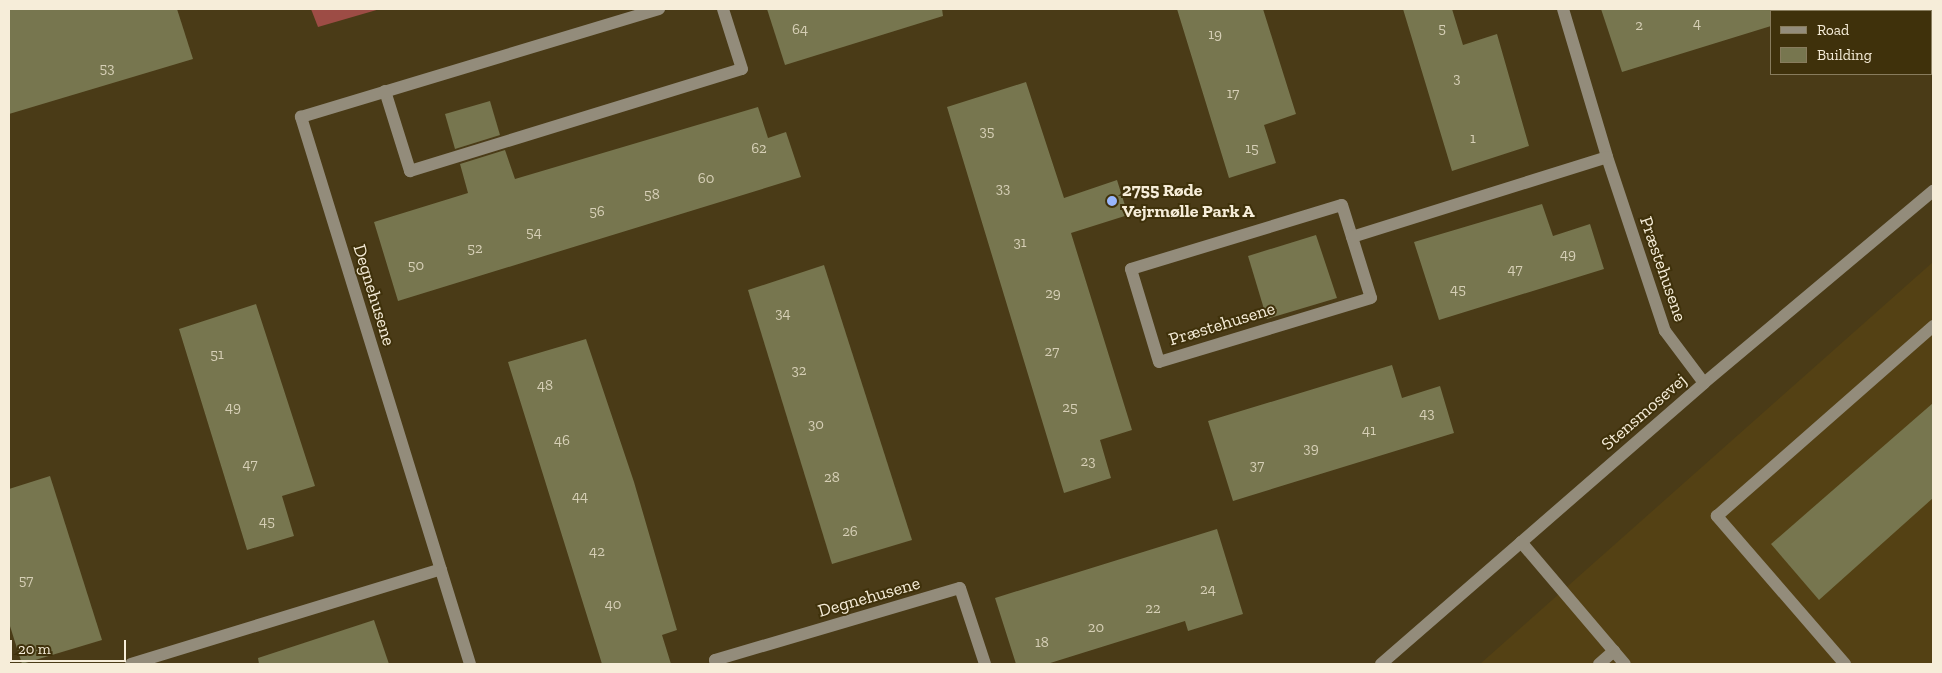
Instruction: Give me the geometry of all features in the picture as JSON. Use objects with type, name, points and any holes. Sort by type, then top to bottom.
[{"type":"street","name":"Degnehusene","points":[[470,664],[300,116],[659,9]]},
{"type":"street","points":[[385,91],[410,171],[742,69],[723,9]]},
{"type":"street","name":"Præstehusene","points":[[1563,9],[1607,157],[1665,331],[1704,383]]},
{"type":"street","points":[[1352,237],[1607,157]]},
{"type":"street","name":"Stensmosevej","points":[[1380,664],[1704,383],[1933,191]]},
{"type":"street","name":"Præstehusene","points":[[1342,205],[1352,237],[1370,298],[1159,362],[1130,269],[1342,205]]},
{"type":"street","points":[[1845,664],[1717,516],[1933,326]]},
{"type":"street","points":[[1521,542],[1625,664]]},
{"type":"street","points":[[131,664],[441,569]]},
{"type":"street","name":"Degnehusene","points":[[716,664],[715,660],[960,588],[985,664]]},
{"type":"street","points":[[1599,664],[1614,652]]},
{"type":"shaded area","points":[[311,9],[380,9],[318,27]]},
{"type":"shaded area","points":[[1933,262],[1933,664],[1480,664]]},
{"type":"building","points":[[9,9],[177,9],[193,59],[9,114]]},
{"type":"building","points":[[767,9],[942,9],[943,16],[785,65]]},
{"type":"building","points":[[1177,9],[1263,9],[1296,114],[1264,125],[1276,163],[1229,178]]},
{"type":"building","points":[[1403,9],[1452,9],[1463,45],[1497,34],[1529,146],[1452,171]]},
{"type":"building","points":[[1601,9],[1802,10],[1770,10],[1770,26],[1622,72]]},
{"type":"building","points":[[1026,82],[1064,198],[1117,180],[1128,215],[1071,233],[1132,430],[1100,440],[1111,478],[1064,493],[947,107]]},
{"type":"building","points":[[490,101],[500,135],[455,149],[445,114]]},
{"type":"building","points":[[758,107],[768,138],[786,132],[801,177],[398,301],[374,222],[468,193],[460,164],[505,150],[515,179]]},
{"type":"building","points":[[1542,204],[1553,236],[1590,224],[1604,269],[1439,320],[1414,242]]},
{"type":"building","points":[[1316,235],[1337,298],[1267,319],[1248,256]]},
{"type":"building","points":[[824,265],[912,540],[832,564],[748,290]]},
{"type":"building","points":[[256,304],[315,486],[282,496],[294,536],[247,550],[179,329]]},
{"type":"building","points":[[586,339],[634,482],[677,630],[662,635],[671,664],[602,664],[508,362]]},
{"type":"building","points":[[1392,365],[1402,398],[1440,386],[1454,433],[1233,501],[1208,421]]},
{"type":"building","points":[[1933,403],[1933,498],[1819,600],[1771,544]]},
{"type":"building","points":[[50,476],[102,640],[22,664],[9,623],[9,489]]},
{"type":"building","points":[[1217,529],[1243,614],[1188,631],[1185,621],[1047,664],[1016,664],[995,598]]},
{"type":"building","points":[[374,620],[389,664],[259,664],[258,658]]},
{"type":"place","name":"2755 Røde Vejrmølle Park A","points":[[1112,201]]}]
